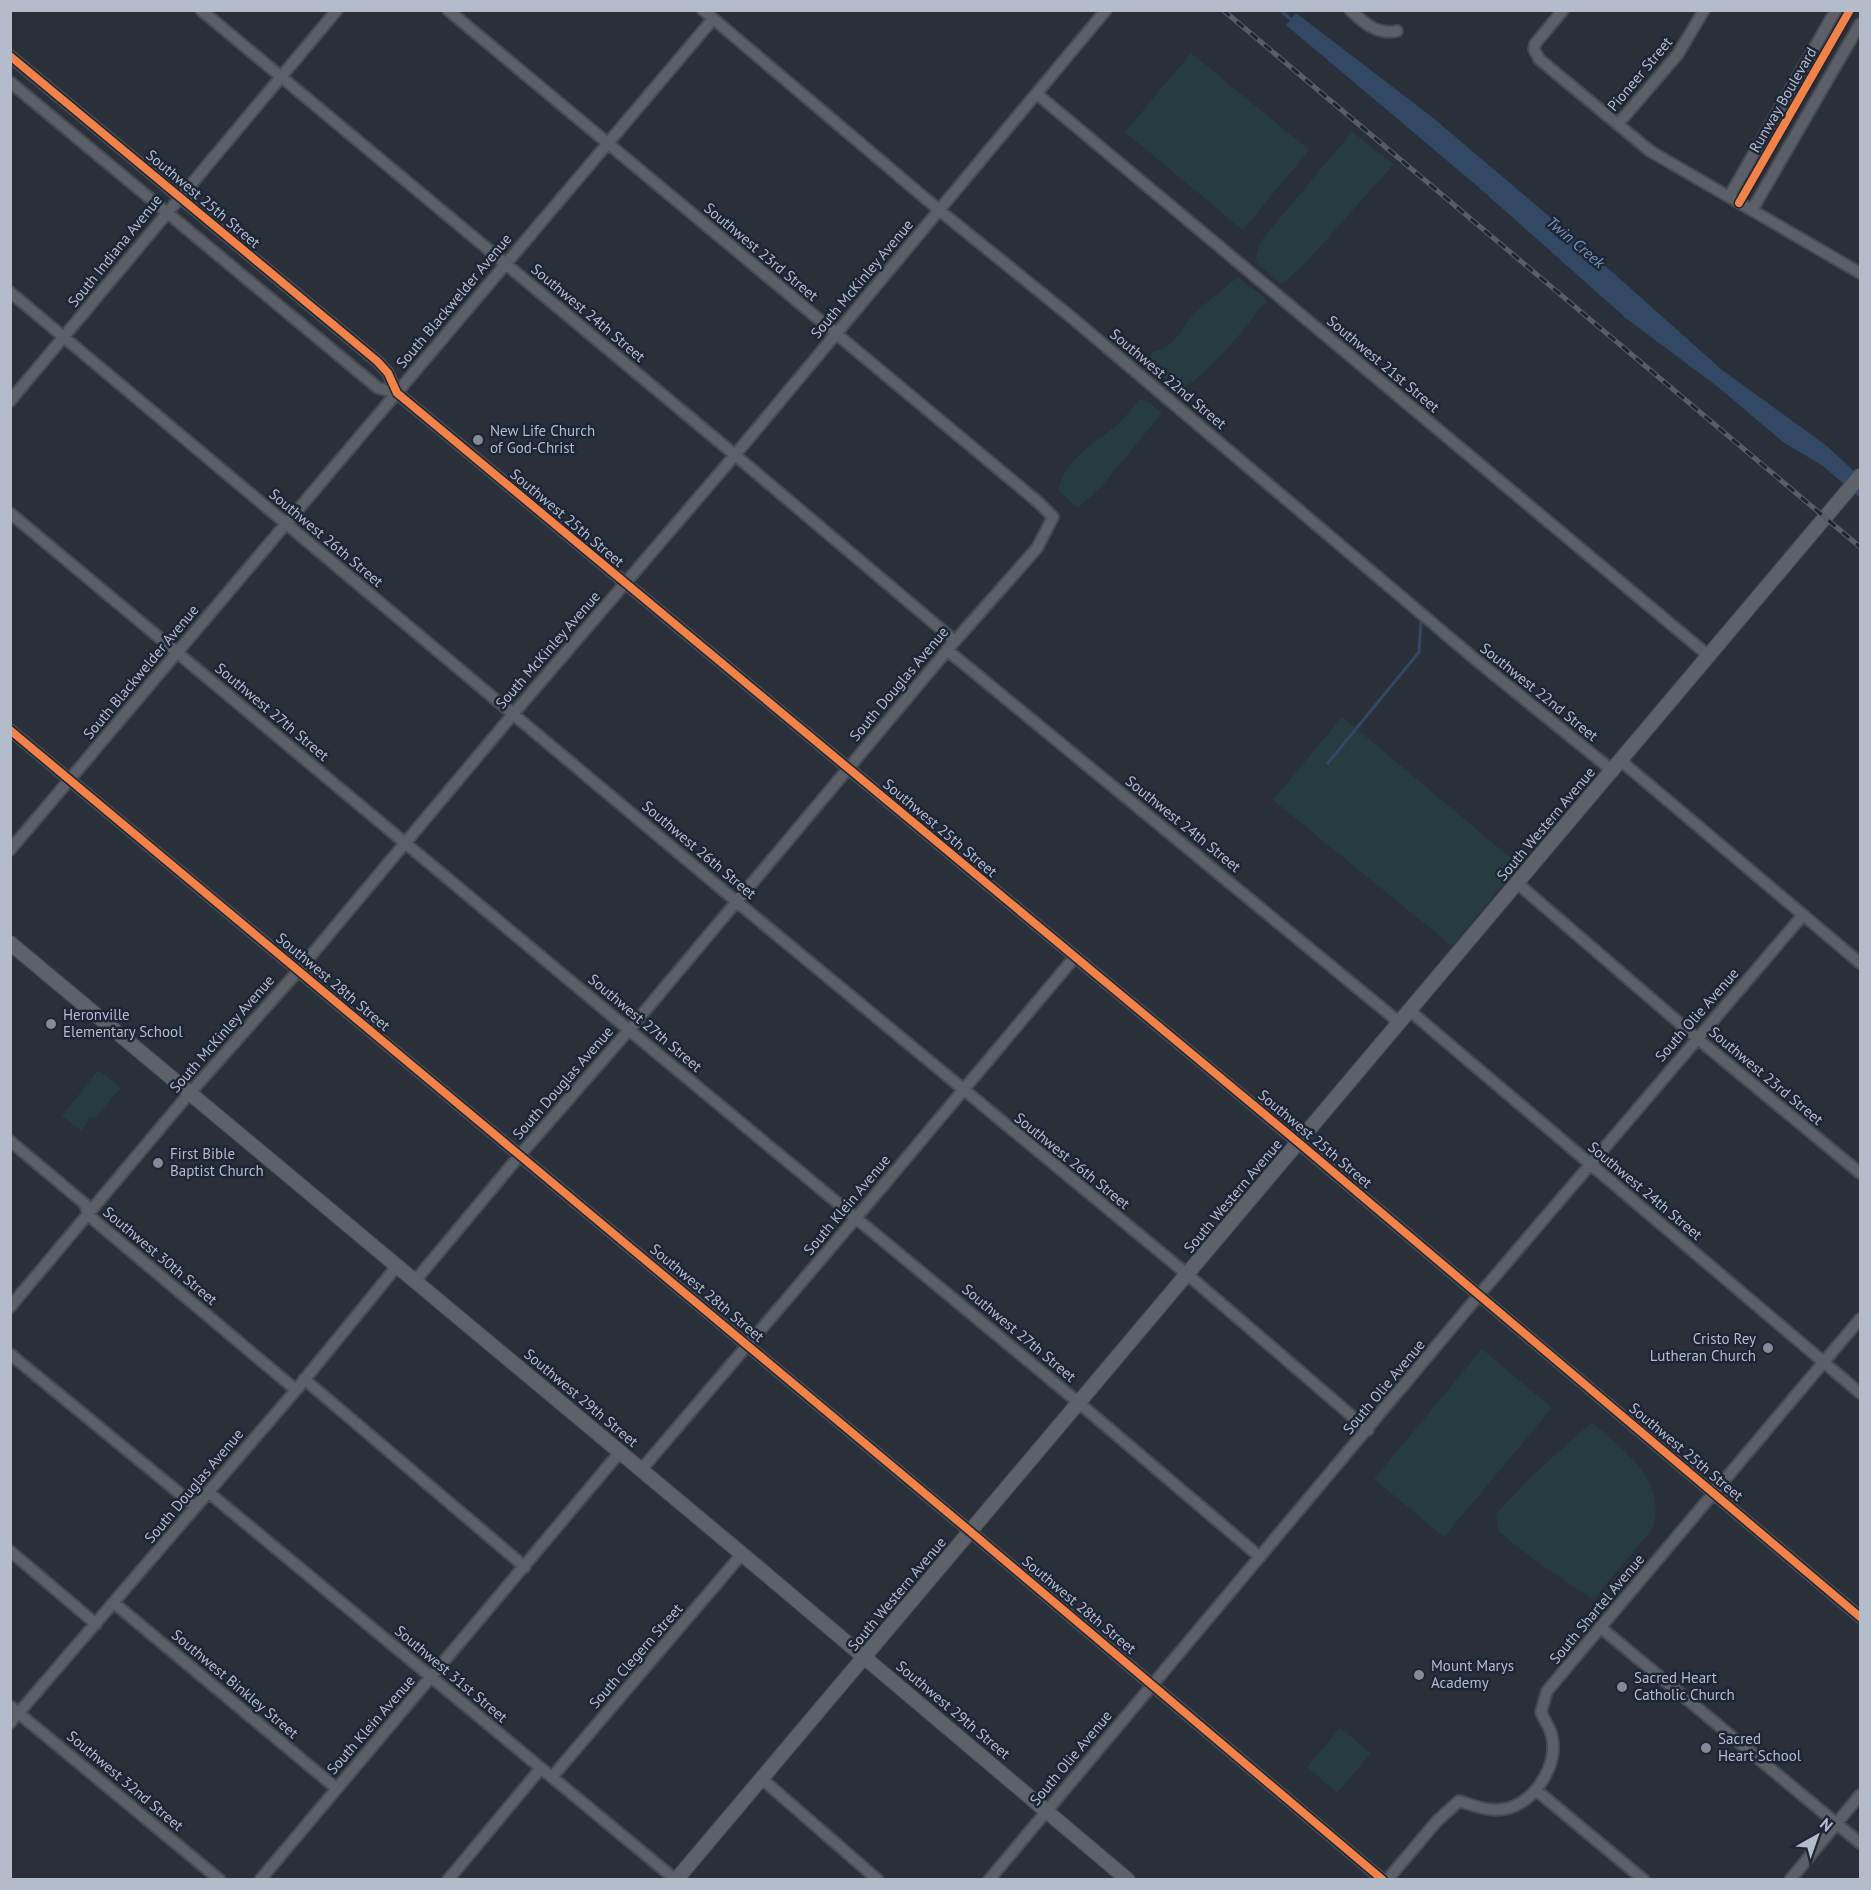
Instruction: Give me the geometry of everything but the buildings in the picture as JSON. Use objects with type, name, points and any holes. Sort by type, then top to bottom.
[{"type":"main road","name":"South Western Avenue","points":[[676,1880],[1860,477]]},
{"type":"main road","name":"Southwest 29th Street","points":[[10,943],[865,1657],[1128,1880]]},
{"type":"street","name":"Southwest 24th Street","points":[[201,10],[955,641]]},
{"type":"street","name":"South Indiana Avenue","points":[[10,401],[337,10]]},
{"type":"street","name":"Southwest 23rd Street","points":[[448,10],[1038,502],[1053,517]]},
{"type":"street","name":"Southwest 22nd Street","points":[[703,10],[939,210],[1071,317],[1468,654],[1617,766],[1860,963]]},
{"type":"street","name":"South McKinley Avenue","points":[[10,1307],[735,455],[1106,10]]},
{"type":"street","points":[[1350,10],[1371,28],[1388,33],[1397,30]]},
{"type":"street","points":[[1563,10],[1538,40],[1534,49],[1535,54],[1650,151],[1860,273]]},
{"type":"street","name":"Pioneer Street","points":[[1618,124],[1678,54],[1704,10]]},
{"type":"street","name":"Runway Boulevard","points":[[1729,197],[1836,10]]},
{"type":"street","name":"South Blackwelder Avenue","points":[[10,850],[714,19]]},
{"type":"street","name":"Runway Boulevard","points":[[1752,210],[1860,24]]},
{"type":"street","name":"Southwest 25th Street","points":[[10,56],[376,361],[388,373],[397,393]]},
{"type":"street","name":"Southwest 25th Street","points":[[10,82],[378,388],[397,393],[1299,1143],[1860,1617]]},
{"type":"street","name":"Southwest 21st Street","points":[[1037,94],[1709,656]]},
{"type":"street","name":"Southwest 26th Street","points":[[10,292],[963,1091],[1188,1275],[1368,1430]]},
{"type":"street","name":"Southwest 27th Street","points":[[10,513],[1080,1403],[1260,1557]]},
{"type":"street","name":"South Douglas Avenue","points":[[415,1281],[737,902],[947,650],[1037,548],[1053,517]]},
{"type":"street","name":"Southwest 24th Street","points":[[947,650],[1400,1023]]},
{"type":"street","name":"Southwest 28th Street","points":[[10,730],[747,1344],[1385,1880]]},
{"type":"street","name":"Southwest 23rd Street","points":[[1517,883],[1698,1039],[1860,1173]]},
{"type":"street","name":"South Olie Avenue","points":[[989,1880],[1479,1295],[1803,915]]},
{"type":"street","name":"South Klein Avenue","points":[[641,1470],[1074,958]]},
{"type":"street","name":"Southwest 24th Street","points":[[1410,1011],[1860,1393]]},
{"type":"street","name":"Southwest 30th Street","points":[[10,1141],[85,1204],[88,1215],[296,1390]]},
{"type":"street","name":"South Douglas Avenue","points":[[10,1723],[15,1710],[96,1624],[296,1390],[397,1266]]},
{"type":"street","name":"South Shartel Avenue","points":[[1385,1880],[1437,1821],[1459,1801],[1488,1809],[1509,1808],[1529,1797],[1536,1790],[1548,1769],[1553,1738],[1541,1712],[1547,1691],[1860,1319]]},
{"type":"street","points":[[10,1354],[195,1506]]},
{"type":"street","points":[[304,1379],[525,1567]]},
{"type":"street","name":"South Klein Avenue","points":[[260,1880],[620,1452]]},
{"type":"street","name":"Southwest 31st Street","points":[[208,1491],[676,1880]]},
{"type":"street","points":[[10,1551],[96,1624]]},
{"type":"street","name":"South Clegern Street","points":[[552,1777],[742,1554]]},
{"type":"street","name":"Southwest Binkley Street","points":[[114,1603],[336,1788]]},
{"type":"street","points":[[1600,1628],[1860,1843]]},
{"type":"street","name":"Southwest 32nd Street","points":[[15,1710],[220,1880]]},
{"type":"street","points":[[448,1880],[541,1768]]},
{"type":"street","points":[[762,1779],[878,1880]]},
{"type":"street","points":[[1536,1790],[1644,1880]]},
{"type":"street","points":[[1790,1880],[1860,1795]]},
{"type":"green space","points":[[1191,53],[1309,150],[1243,230],[1125,132]]},
{"type":"green space","points":[[1352,132],[1394,164],[1301,268],[1281,284],[1255,261],[1260,242]]},
{"type":"green space","points":[[1238,277],[1267,300],[1214,363],[1190,384],[1178,390],[1145,364],[1152,352],[1174,341],[1197,311]]},
{"type":"green space","points":[[1140,399],[1149,402],[1162,413],[1101,487],[1078,508],[1059,491],[1061,480],[1074,460],[1121,421]]},
{"type":"green space","points":[[1342,717],[1355,728],[1328,764],[1357,729],[1519,865],[1452,946],[1273,800]]},
{"type":"green space","points":[[98,1070],[121,1088],[94,1119],[91,1117],[81,1131],[62,1116]]},
{"type":"green space","points":[[1482,1349],[1552,1408],[1444,1537],[1374,1479]]},
{"type":"green space","points":[[1592,1422],[1640,1468],[1649,1481],[1656,1512],[1652,1529],[1593,1600],[1536,1561],[1499,1532],[1496,1514],[1532,1476]]},
{"type":"green space","points":[[1340,1728],[1371,1753],[1337,1793],[1307,1767]]},
{"type":"water","points":[[1296,13],[1432,117],[1563,228],[1722,370],[1827,446],[1860,477],[1860,498],[1823,466],[1783,442],[1718,387],[1627,319],[1476,185],[1286,25]]},
{"type":"waterway","name":"Twin Creek","points":[[1280,10],[1293,21]]},
{"type":"waterway","points":[[1328,763],[1419,652],[1421,622]]},
{"type":"railway","points":[[1223,10],[1860,547]]},
{"type":"cycle path","points":[[1739,203],[1850,10]]},
{"type":"cycle path","points":[[10,56],[377,361],[388,373],[397,393],[1299,1143],[1860,1617]]},
{"type":"cycle path","points":[[10,730],[971,1532],[1383,1880]]},
{"type":"place","name":"New Life Church of God-Christ","points":[[478,440]]},
{"type":"place","name":"Heronville Elementary School","points":[[51,1024]]},
{"type":"place","name":"First Bible Baptist Church","points":[[158,1163]]},
{"type":"place","name":"Cristo Rey Lutheran Church","points":[[1768,1348]]},
{"type":"place","name":"Mount Marys Academy","points":[[1419,1675]]},
{"type":"place","name":"Sacred Heart Catholic Church","points":[[1622,1687]]},
{"type":"place","name":"Sacred Heart School","points":[[1706,1748]]}]
